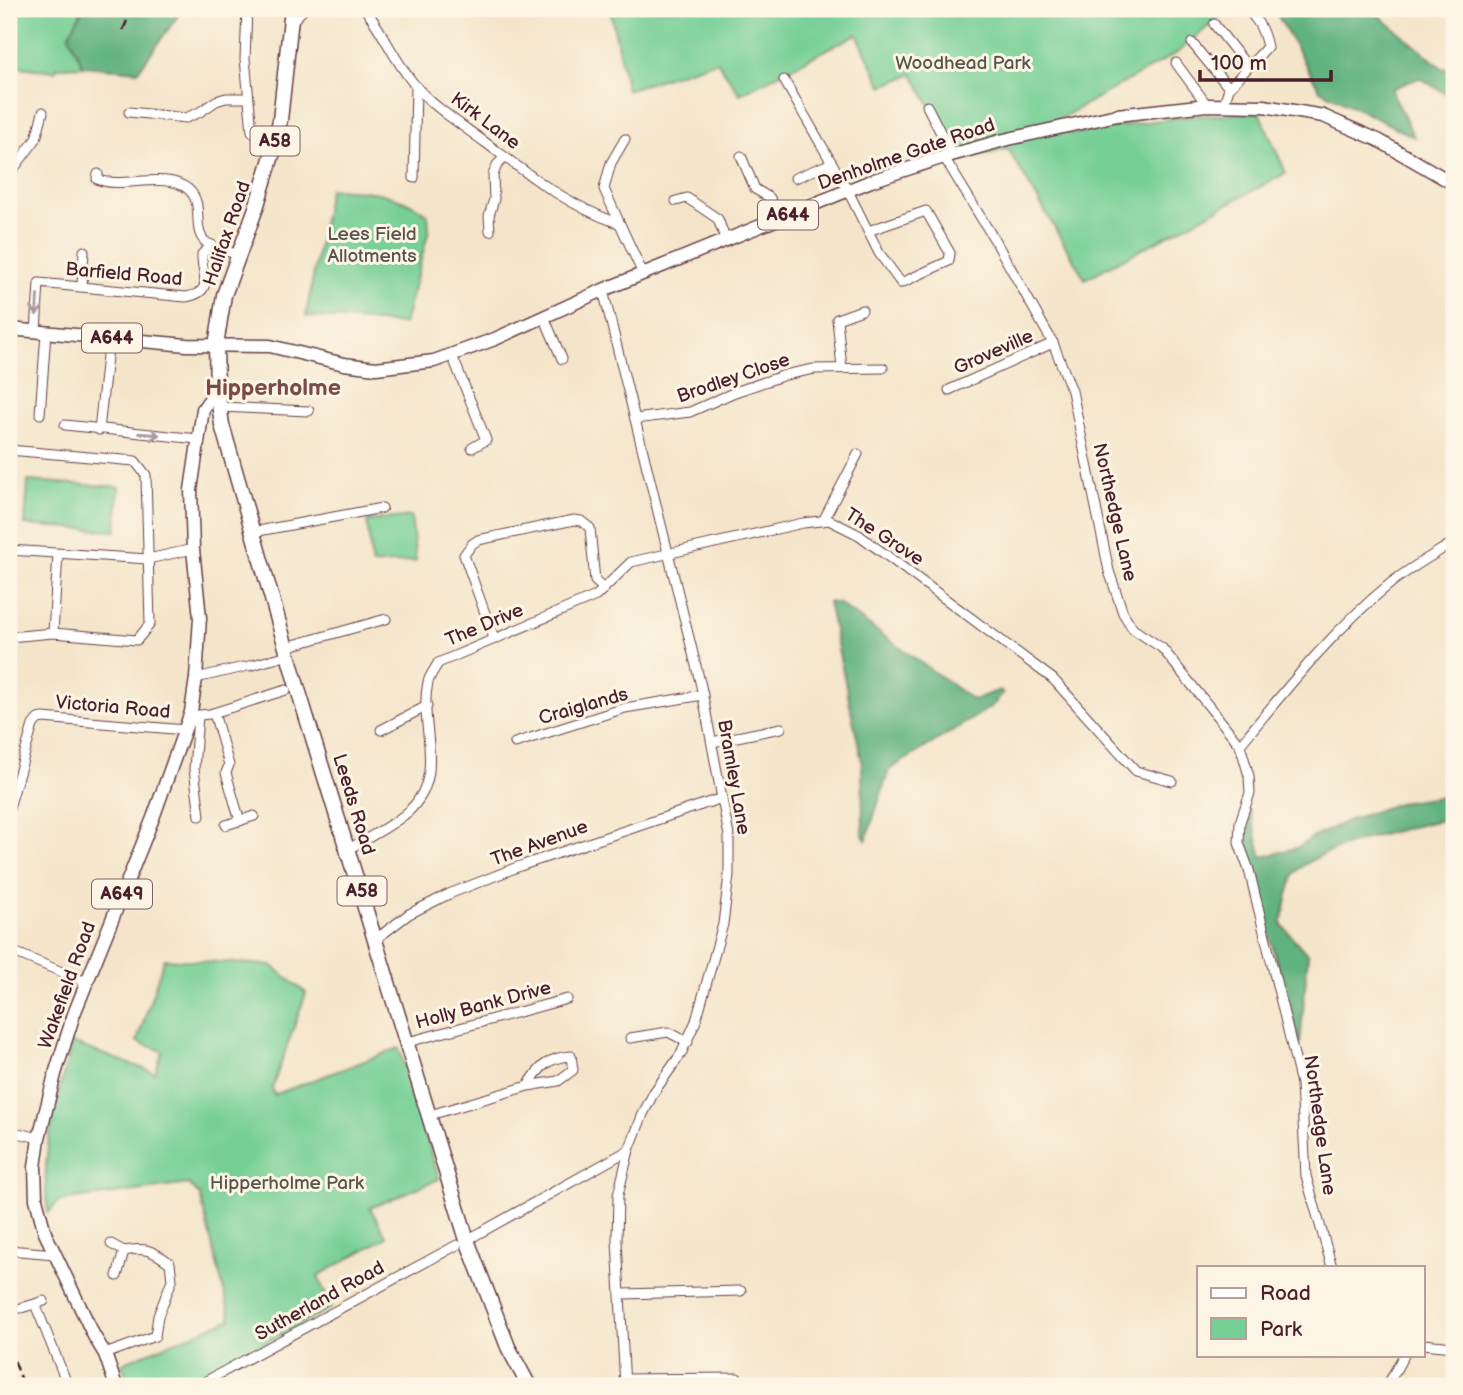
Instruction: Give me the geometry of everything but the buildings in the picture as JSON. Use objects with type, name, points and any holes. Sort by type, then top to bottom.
[{"type":"highway","name":"Halifax Road","points":[[216,345],[224,295],[273,152],[280,120],[292,15]]},
{"type":"highway","name":"Leeds Road","points":[[216,345],[217,388],[222,425],[287,651],[430,1115],[462,1243],[508,1347],[529,1386]]},
{"type":"main road","name":"Denholme Gate Road","points":[[216,345],[270,346],[344,364],[376,368],[434,361],[848,191],[948,156],[1004,140],[1117,115],[1224,104],[1264,106],[1323,116],[1370,136],[1454,184]]},
{"type":"main road","name":"A644","points":[[9,329],[216,345]]},
{"type":"main road","name":"Wakefield Road","points":[[116,1386],[105,1354],[45,1233],[36,1199],[35,1167],[39,1138],[62,1050],[86,982],[145,840],[185,730],[194,716],[200,618],[193,549],[191,490],[203,409],[217,388]]},
{"type":"street","points":[[247,9],[245,59],[252,131],[273,152]]},
{"type":"street","points":[[292,15],[304,9]]},
{"type":"street","name":"Kirk Lane","points":[[365,9],[416,87],[450,117],[561,197],[590,213],[618,223]]},
{"type":"street","points":[[1224,104],[1229,88],[1267,47],[1264,33],[1251,13],[1245,9]]},
{"type":"street","points":[[1214,24],[1248,68]]},
{"type":"street","points":[[1192,43],[1229,88]]},
{"type":"street","points":[[1176,63],[1207,104]]},
{"type":"street","points":[[784,80],[848,191],[878,253],[901,283],[949,261],[950,253],[926,211],[868,231]]},
{"type":"street","points":[[414,178],[416,87]]},
{"type":"street","points":[[130,112],[186,118],[216,101],[247,98]]},
{"type":"street","name":"Northedge Lane","points":[[927,106],[948,156],[1053,343],[1072,391],[1109,571],[1123,612],[1133,629],[1162,648],[1240,745],[1250,776],[1250,793],[1240,822],[1239,843],[1250,870],[1301,1084],[1306,1175],[1332,1266]]},
{"type":"street","points":[[9,175],[36,139],[43,111]]},
{"type":"street","points":[[625,139],[611,163],[604,189],[643,274]]},
{"type":"street","points":[[741,156],[755,189],[770,198],[778,219]]},
{"type":"street","points":[[490,231],[489,216],[494,199],[493,175],[497,165],[505,157]]},
{"type":"street","points":[[795,178],[832,163]]},
{"type":"street","points":[[97,174],[97,179],[106,183],[149,181],[186,187],[198,206],[200,234],[205,242],[238,255]]},
{"type":"street","points":[[676,201],[687,198],[719,219],[726,241]]},
{"type":"street","name":"Barfield Road","points":[[41,332],[39,283],[186,297],[197,295],[204,287],[206,277],[201,266],[202,254],[212,245]]},
{"type":"street","points":[[82,286],[84,251]]},
{"type":"street","name":"Bramley Lane","points":[[603,290],[703,695],[729,836],[727,900],[723,924],[688,1042],[654,1092],[629,1150],[618,1195],[617,1241],[625,1383]]},
{"type":"street","points":[[842,368],[837,319],[862,310]]},
{"type":"street","points":[[544,317],[562,359]]},
{"type":"street","points":[[40,414],[41,332]]},
{"type":"street","points":[[99,430],[109,338]]},
{"type":"street","name":"Groveville","points":[[949,390],[1053,343]]},
{"type":"street","points":[[452,355],[486,440],[472,448]]},
{"type":"street","name":"Brodley Close","points":[[635,419],[690,412],[735,392],[785,375],[814,369],[883,368]]},
{"type":"street","points":[[220,407],[309,411]]},
{"type":"street","points":[[65,425],[198,439]]},
{"type":"street","points":[[9,450],[135,461],[146,475],[150,625],[138,640],[53,633],[9,637]]},
{"type":"street","points":[[823,521],[858,454]]},
{"type":"street","points":[[253,532],[382,508]]},
{"type":"street","points":[[494,638],[464,555],[478,540],[574,520],[581,521],[590,528],[595,581],[604,589]]},
{"type":"street","name":"The Grove","points":[[670,555],[803,523],[829,520],[859,535],[1053,679],[1136,771],[1172,781]]},
{"type":"street","points":[[1240,745],[1318,653],[1359,611],[1393,581],[1454,542]]},
{"type":"street","points":[[9,550],[148,559],[193,549]]},
{"type":"street","points":[[53,633],[58,554]]},
{"type":"street","name":"The Drive","points":[[349,849],[408,812],[426,789],[430,765],[427,706],[429,680],[438,663],[596,596],[631,562],[670,555]]},
{"type":"street","points":[[196,678],[246,666],[386,619]]},
{"type":"street","points":[[200,816],[194,769],[194,716],[214,713],[286,690]]},
{"type":"street","name":"Craiglands","points":[[514,743],[625,708],[703,695]]},
{"type":"street","points":[[381,730],[427,706]]},
{"type":"street","points":[[214,713],[229,765],[226,773],[240,821]]},
{"type":"street","name":"Victoria Road","points":[[21,767],[37,719],[185,730]]},
{"type":"street","points":[[712,742],[781,728]]},
{"type":"street","points":[[9,763],[21,767],[9,808]]},
{"type":"street","name":"The Avenue","points":[[376,939],[409,914],[449,894],[520,866],[722,798]]},
{"type":"street","points":[[226,825],[254,816]]},
{"type":"street","points":[[9,950],[86,982]]},
{"type":"street","name":"Holly Bank Drive","points":[[408,1042],[567,999]]},
{"type":"street","points":[[630,1038],[668,1032],[688,1042]]},
{"type":"street","points":[[430,1115],[528,1086],[558,1081],[573,1070],[571,1056],[558,1056],[543,1064],[528,1086]]},
{"type":"street","points":[[9,1131],[39,1138]]},
{"type":"street","name":"Sutherland Road","points":[[197,1386],[629,1150]]},
{"type":"street","points":[[105,1354],[155,1336],[158,1316],[172,1280],[170,1263],[157,1253],[141,1248],[124,1251],[111,1244]]},
{"type":"street","points":[[9,1250],[54,1254]]},
{"type":"street","points":[[117,1276],[124,1251]]},
{"type":"street","points":[[622,1294],[741,1291]]},
{"type":"street","points":[[21,1308],[39,1302],[68,1386]]},
{"type":"street","points":[[1424,1345],[1454,1347]]},
{"type":"street","points":[[1387,1386],[1403,1356]]},
{"type":"street","points":[[625,1383],[737,1378]]},
{"type":"green space","points":[[9,9],[83,9],[69,35],[83,66],[58,67],[55,71],[19,67],[18,64],[9,66]]},
{"type":"green space","points":[[83,9],[179,9],[177,17],[138,71],[83,66],[69,35]]},
{"type":"green space","name":"Woodhead Park","points":[[610,9],[1223,9],[1224,13],[1177,53],[1058,120],[1069,134],[1181,117],[1259,112],[1286,173],[1085,279],[1008,149],[960,161],[913,74],[882,86],[857,34],[740,94],[717,61],[627,90]]},
{"type":"green space","points":[[1274,9],[1371,9],[1442,68],[1454,70],[1454,98],[1419,78],[1391,89],[1414,137],[1320,90]]},
{"type":"green space","name":"Lees Field Allotments","points":[[329,189],[393,197],[428,215],[429,230],[404,324],[306,316]]},
{"type":"green space","points":[[28,481],[119,487],[116,531],[25,525]]},
{"type":"green space","points":[[411,516],[416,561],[372,565],[367,521]]},
{"type":"green space","points":[[828,602],[839,604],[973,700],[1000,690],[1003,694],[991,707],[889,770],[866,840],[863,835],[862,761]]},
{"type":"green space","points":[[1454,795],[1454,817],[1347,845],[1308,862],[1296,872],[1281,924],[1308,955],[1300,1044],[1245,849],[1244,832],[1250,812],[1262,857],[1299,847],[1313,837],[1347,821],[1398,803]]},
{"type":"green space","name":"Hipperholme Park","points":[[164,959],[271,965],[306,993],[272,1088],[274,1095],[399,1048],[439,1179],[370,1208],[387,1237],[318,1276],[331,1308],[186,1386],[129,1386],[122,1363],[231,1319],[200,1196],[189,1184],[59,1201],[48,1213],[46,1170],[51,1128],[72,1043],[155,1073],[163,1051],[137,1042]]},
{"type":"railway","points":[[123,30],[132,9]]},
{"type":"railway","points":[[9,1347],[24,1386]]},
{"type":"district","name":"Hipperholme","points":[[273,387]]}]
